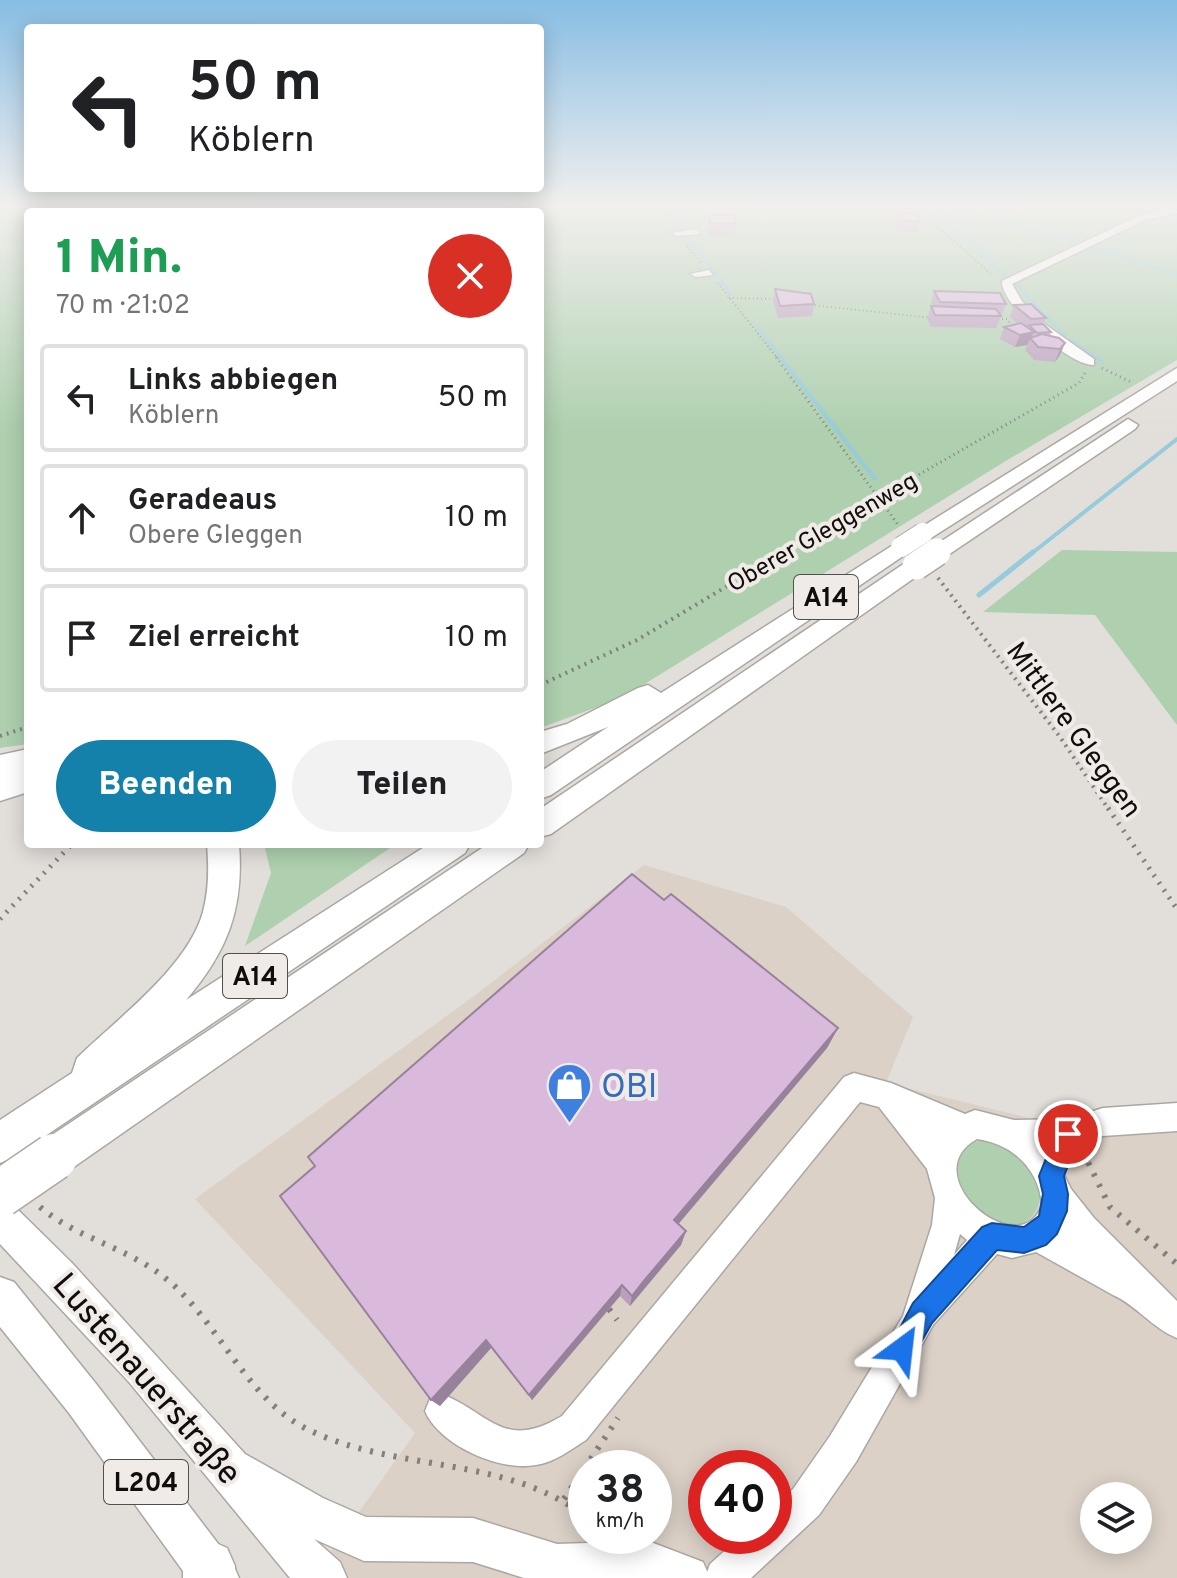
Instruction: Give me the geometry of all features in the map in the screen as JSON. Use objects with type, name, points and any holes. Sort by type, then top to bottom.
[{"type":"highway","name":"A14","points":[[544,822],[918,550],[1177,373]]},
{"type":"highway","name":"A14","points":[[544,784],[751,646],[1177,395]]},
{"type":"highway","points":[[544,742],[577,731],[708,660],[751,646]]},
{"type":"highway","points":[[0,766],[24,761]]},
{"type":"highway","points":[[0,789],[24,782]]},
{"type":"highway","points":[[26,1126],[173,994],[203,950],[223,906],[229,872],[224,848]]},
{"type":"highway","name":"A14","points":[[26,1126],[448,848]]},
{"type":"highway","name":"A14","points":[[12,1205],[54,1157],[507,848]]},
{"type":"main road","name":"Lustenauerstraße","points":[[12,1205],[69,1285],[228,1466],[297,1557],[324,1578]]},
{"type":"main road","name":"Lustenauerstraße","points":[[0,1296],[83,1399],[211,1574]]},
{"type":"main road","points":[[228,1466],[308,1513],[364,1539],[473,1540],[557,1566],[648,1563],[687,1578]]},
{"type":"street","points":[[1009,282],[1006,283],[1011,296],[1062,347],[1089,362]]},
{"type":"street","points":[[442,1411],[459,1428],[501,1445],[544,1446],[574,1428],[854,1087],[870,1087],[889,1099],[963,1127],[988,1124],[1016,1134],[1068,1134],[1103,1122],[1177,1117]]},
{"type":"street","points":[[889,1099],[940,1161],[950,1200],[961,1215],[992,1236],[1024,1240],[1037,1235],[1048,1225],[1055,1211],[1054,1185],[1068,1134]]},
{"type":"street","points":[[940,1161],[952,1135],[963,1127]]},
{"type":"street","points":[[1016,1134],[1043,1159],[1073,1219],[1143,1294],[1177,1322]]},
{"type":"street","points":[[923,1313],[950,1200]]},
{"type":"street","points":[[1037,1235],[1143,1294]]},
{"type":"street","points":[[792,1514],[806,1502],[843,1449],[923,1313],[992,1236]]},
{"type":"street","points":[[721,1574],[746,1554]]},
{"type":"path","name":"Mittlere Gleggen","points":[[711,282],[729,298],[815,406],[918,550],[1060,737],[1177,909]]},
{"type":"path","points":[[729,298],[785,299]]},
{"type":"path","points":[[805,303],[863,313],[937,318]]},
{"type":"path","points":[[993,319],[1007,319],[1014,331]]},
{"type":"path","points":[[1089,362],[1135,384]]},
{"type":"path","name":"Oberer Gleggenweg","points":[[544,683],[637,640],[1079,383],[1089,362]]},
{"type":"path","points":[[0,736],[24,728]]},
{"type":"path","points":[[0,919],[68,848]]},
{"type":"path","points":[[1068,1134],[1094,1169],[1110,1207],[1177,1264]]},
{"type":"path","points":[[12,1205],[46,1213],[148,1263],[179,1292],[263,1395],[298,1427],[337,1443],[467,1471],[568,1502]]},
{"type":"path","points":[[609,1309],[617,1320]]},
{"type":"path","points":[[564,1499],[618,1422],[621,1404]]},
{"type":"shaded area","points":[[644,865],[786,907],[913,1017],[886,1083],[1062,1126],[1177,1116],[1177,1578],[312,1578],[415,1433],[195,1199],[474,996]]},
{"type":"green space","points":[[0,282],[24,282],[24,745],[0,748]]},
{"type":"green space","points":[[544,282],[1177,282],[1177,360],[1009,459],[622,698],[544,727]]},
{"type":"green space","points":[[1062,550],[1177,552],[1177,725],[1095,615],[983,612]]},
{"type":"green space","points":[[265,848],[390,848],[245,946],[271,873]]},
{"type":"green space","points":[[981,1140],[1012,1149],[1032,1172],[1041,1193],[1034,1213],[1023,1223],[1009,1225],[994,1221],[967,1197],[959,1180],[957,1161],[970,1144]]},
{"type":"building","points":[[775,289],[811,294],[814,304],[780,306]]},
{"type":"building","points":[[934,291],[1000,293],[1006,304],[940,302]]},
{"type":"building","points":[[1031,304],[1046,318],[1031,319],[1014,305]]},
{"type":"building","points":[[931,306],[996,309],[1001,316],[935,315]]},
{"type":"building","points":[[1021,323],[1034,332],[1020,335],[1004,327]]},
{"type":"building","points":[[1043,324],[1051,332],[1037,333],[1029,325]]},
{"type":"building","points":[[1042,334],[1059,338],[1065,343],[1060,349],[1038,347],[1030,338]]},
{"type":"building","name":"OBI","points":[[632,874],[664,900],[671,894],[838,1028],[674,1220],[686,1231],[632,1296],[622,1285],[529,1395],[486,1340],[431,1400],[280,1196],[315,1166],[308,1157]]},
{"type":"waterway","points":[[722,282],[732,295]]},
{"type":"waterway","points":[[1014,282],[1065,336]]},
{"type":"waterway","points":[[758,328],[782,359]]},
{"type":"waterway","points":[[1070,340],[1099,359]]},
{"type":"waterway","points":[[780,357],[875,479]]},
{"type":"waterway","points":[[1095,357],[1099,359]]},
{"type":"waterway","points":[[1031,554],[1177,439]]},
{"type":"waterway","points":[[979,595],[1033,552]]},
{"type":"place","name":"OBI","points":[[570,1124]]},
{"type":"route","points":[[902,1349],[923,1313],[992,1236],[1024,1240],[1037,1235],[1048,1225],[1055,1211],[1056,1194],[1051,1176],[1068,1134]]}]
